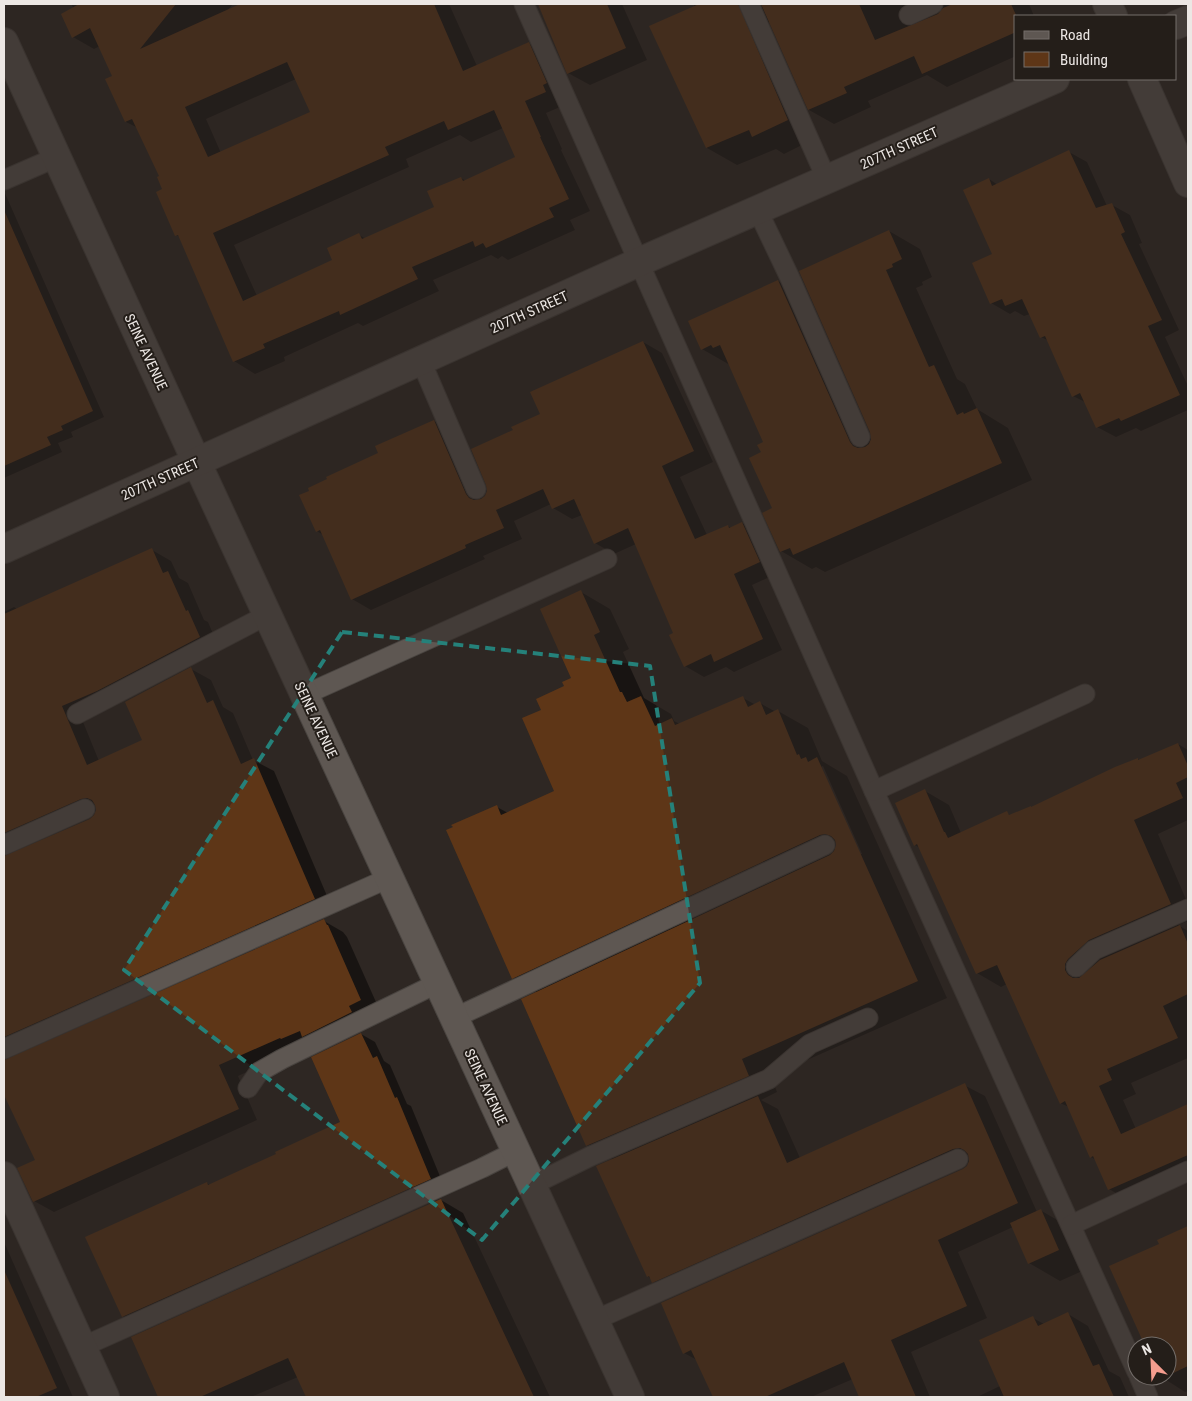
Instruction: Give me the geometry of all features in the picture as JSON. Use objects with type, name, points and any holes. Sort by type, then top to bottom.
[{"type":"street","name":"SEINE AVENUE","points":[[4,42],[196,463],[630,1397]]},
{"type":"street","name":"207TH STREET","points":[[4,549],[640,262],[1053,80]]},
{"type":"street","points":[[1142,80],[1188,182]]},
{"type":"street","points":[[4,1176],[105,1397]]},
{"type":"lane","points":[[524,4],[874,791],[1127,1350]]},
{"type":"lane","points":[[749,4],[827,180]]},
{"type":"lane","points":[[909,15],[933,4]]},
{"type":"lane","points":[[4,180],[57,157]]},
{"type":"lane","points":[[758,211],[789,276],[860,438]]},
{"type":"lane","points":[[421,361],[476,488]]},
{"type":"lane","points":[[304,695],[607,559]]},
{"type":"lane","points":[[77,714],[267,615]]},
{"type":"lane","points":[[874,791],[1084,694]]},
{"type":"lane","points":[[4,845],[85,809]]},
{"type":"lane","points":[[454,1018],[825,845]]},
{"type":"lane","points":[[4,1049],[389,878]]},
{"type":"lane","points":[[1076,967],[1094,950],[1188,909]]},
{"type":"lane","points":[[248,1088],[259,1072],[282,1059],[438,983]]},
{"type":"lane","points":[[532,1185],[590,1156],[769,1079],[810,1044],[868,1018]]},
{"type":"lane","points":[[82,1347],[516,1151]]},
{"type":"lane","points":[[595,1320],[958,1159]]},
{"type":"lane","points":[[1071,1225],[1188,1171]]},
{"type":"highlighted area","points":[[342,632],[650,666],[700,983],[482,1240],[124,970]]},
{"type":"building","points":[[79,4],[176,4],[140,49],[240,4],[434,4],[463,71],[529,42],[547,83],[543,85],[546,92],[525,101],[569,199],[549,208],[554,217],[486,248],[483,243],[475,247],[473,241],[412,267],[418,279],[340,315],[339,311],[263,344],[265,348],[233,362],[178,235],[175,236],[156,192],[162,189],[157,177],[159,176],[132,119],[125,122],[105,79],[112,76],[90,28],[72,38],[61,14]],"holes":[[[287,62],[310,112],[208,157],[185,107]],[[494,110],[515,157],[463,181],[461,177],[427,191],[434,207],[362,239],[359,233],[327,248],[332,260],[243,301],[213,233],[389,155],[385,147],[444,121],[448,130]]]},
{"type":"building","points":[[538,4],[607,4],[626,48],[567,74]]},
{"type":"building","points":[[699,4],[738,4],[788,120],[752,137],[749,130],[706,148],[649,26]]},
{"type":"building","points":[[761,4],[859,4],[875,40],[938,14],[943,8],[953,4],[1011,4],[1016,15],[1014,15],[1014,33],[922,74],[914,56],[844,87],[847,93],[808,110]]},
{"type":"building","points":[[1069,150],[1096,208],[1112,203],[1125,232],[1121,234],[1162,320],[1148,326],[1180,395],[1121,421],[1119,418],[1096,428],[1080,393],[1072,397],[1045,336],[1040,338],[1022,299],[1005,306],[1002,299],[990,304],[972,263],[992,254],[963,190],[989,178],[992,186]]},
{"type":"building","points":[[4,210],[93,411],[61,426],[63,430],[47,437],[51,445],[4,466]]},
{"type":"building","points":[[889,230],[902,259],[892,264],[893,267],[886,270],[929,367],[934,365],[957,415],[977,408],[1002,463],[793,555],[790,548],[780,552],[762,513],[772,508],[749,458],[761,452],[757,445],[763,442],[720,345],[713,348],[711,345],[701,350],[688,321],[778,280],[850,442],[858,448],[865,447],[871,439],[870,432],[799,271]]},
{"type":"building","points":[[643,341],[694,451],[662,466],[695,539],[728,525],[729,528],[742,522],[760,562],[734,574],[763,639],[714,662],[711,654],[684,667],[669,635],[673,633],[628,528],[594,544],[574,499],[552,509],[543,489],[496,510],[504,528],[465,545],[466,548],[351,600],[320,530],[316,532],[299,495],[309,491],[308,488],[327,479],[326,477],[378,453],[375,446],[434,420],[466,494],[474,500],[481,499],[487,491],[486,485],[471,449],[513,430],[511,427],[540,414],[530,392]]},
{"type":"building","points":[[152,548],[163,573],[168,571],[200,637],[97,691],[62,706],[87,765],[142,740],[125,702],[191,667],[207,703],[213,700],[241,764],[254,758],[315,899],[4,1037],[4,856],[90,819],[96,810],[92,800],[87,798],[81,799],[4,833],[4,614]]},
{"type":"building","points":[[581,590],[600,632],[594,635],[620,692],[622,692],[627,702],[641,696],[655,726],[672,718],[675,725],[743,696],[748,707],[760,701],[766,715],[778,709],[797,755],[799,754],[801,759],[806,757],[808,762],[817,757],[918,981],[742,1059],[749,1076],[586,1146],[521,999],[830,855],[836,845],[835,840],[831,836],[820,835],[512,979],[446,830],[453,827],[451,825],[497,805],[501,815],[554,791],[522,718],[541,710],[536,699],[564,686],[562,682],[571,678],[540,609]]},
{"type":"building","points":[[1178,743],[1188,766],[1188,777],[1176,783],[1183,798],[1134,820],[1171,904],[1089,940],[1065,964],[1065,970],[1068,975],[1073,978],[1079,978],[1100,960],[1180,925],[1188,944],[1188,994],[1163,1006],[1178,1038],[1107,1069],[1112,1080],[1099,1086],[1121,1134],[1188,1104],[1188,1155],[1108,1190],[1093,1156],[1090,1158],[1065,1101],[1060,1104],[997,965],[976,974],[917,844],[914,846],[895,803],[925,789],[948,838],[1007,811],[1009,815],[1031,807],[1115,767],[1138,758],[1138,760]]},
{"type":"building","points":[[324,919],[361,1000],[349,1006],[352,1012],[302,1037],[300,1031],[219,1065],[239,1109],[33,1202],[17,1168],[35,1160],[4,1095],[4,1060]]},
{"type":"building","points":[[361,1033],[373,1058],[377,1056],[395,1098],[397,1097],[431,1179],[122,1317],[85,1237],[207,1182],[208,1185],[340,1122],[311,1057]]},
{"type":"building","points":[[965,1083],[1018,1203],[938,1240],[967,1306],[891,1340],[916,1397],[859,1397],[844,1362],[765,1397],[713,1397],[691,1350],[683,1354],[661,1303],[963,1169],[969,1161],[968,1154],[960,1148],[953,1149],[652,1283],[649,1276],[647,1277],[596,1166],[758,1096],[787,1163]]},
{"type":"building","points":[[441,1199],[534,1397],[306,1397],[288,1358],[200,1397],[158,1397],[131,1337]]},
{"type":"building","points":[[1041,1209],[1059,1250],[1028,1264],[1010,1223]]},
{"type":"building","points":[[1188,1226],[1188,1366],[1177,1371],[1177,1336],[1140,1336],[1109,1266],[1159,1244],[1157,1240]]},
{"type":"building","points":[[4,1270],[57,1388],[36,1397],[4,1397]]},
{"type":"building","points":[[1068,1312],[1093,1366],[1099,1364],[1114,1397],[1004,1397],[979,1340],[1033,1316],[1038,1326]]}]
